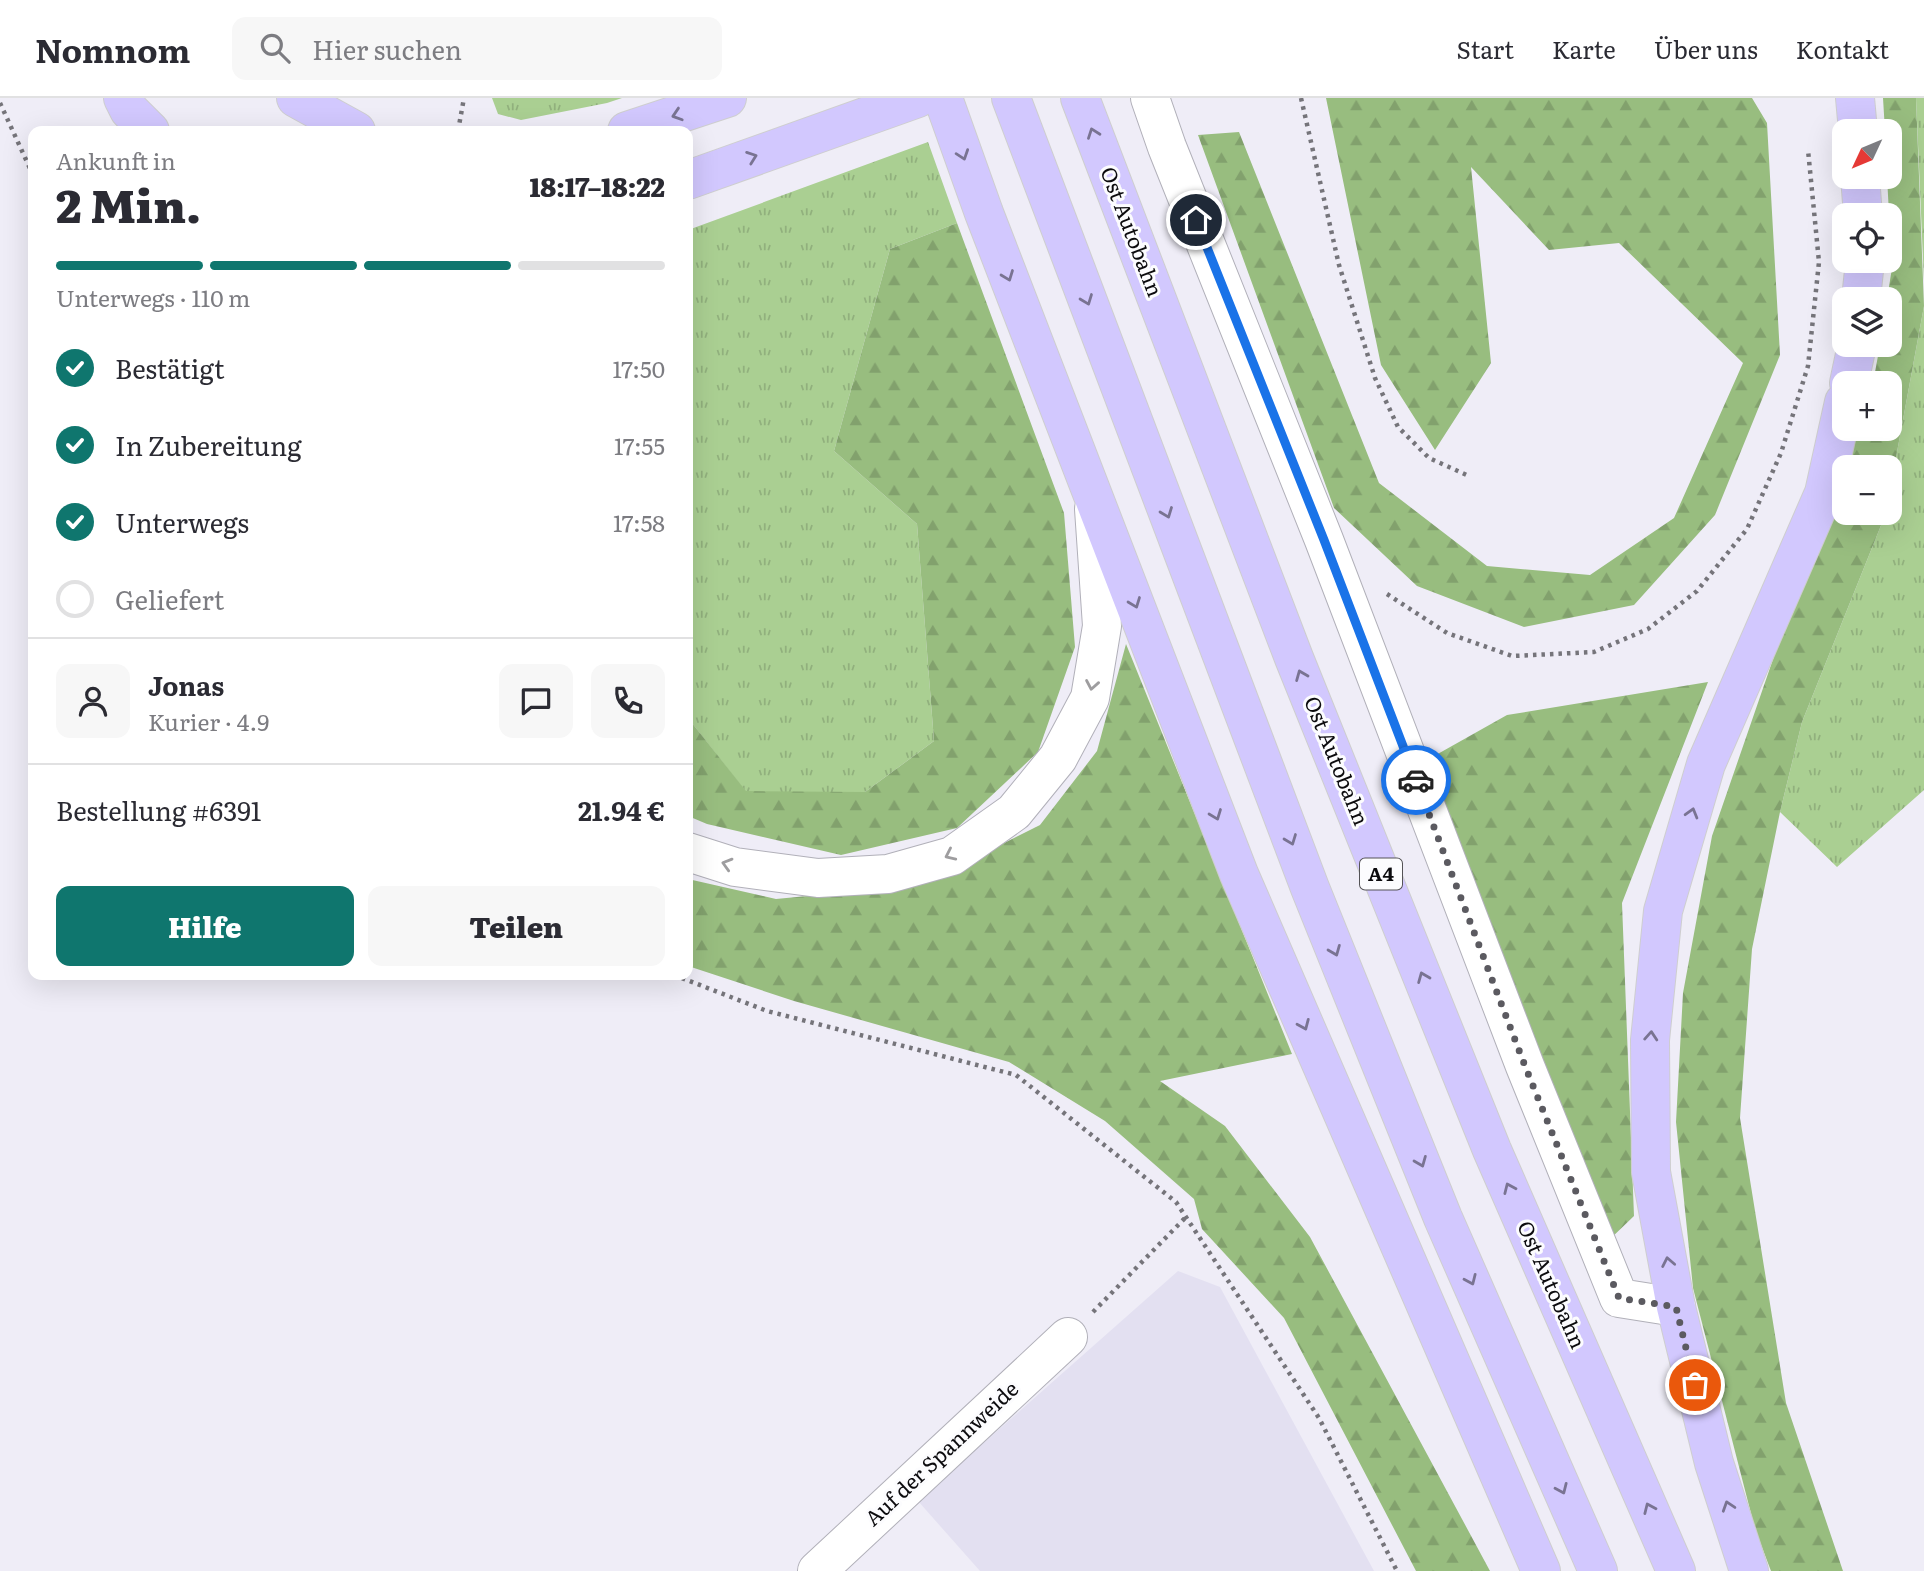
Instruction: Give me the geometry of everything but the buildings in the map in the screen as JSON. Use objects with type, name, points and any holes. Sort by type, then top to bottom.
[{"type":"highway","points":[[122,98],[129,110],[145,126]]},
{"type":"highway","points":[[296,98],[347,126]]},
{"type":"highway","points":[[643,126],[727,98]]},
{"type":"highway","points":[[693,178],[918,98]]},
{"type":"highway","points":[[943,98],[984,213],[1239,874],[1541,1571]]},
{"type":"highway","points":[[1011,98],[1310,888],[1443,1218],[1598,1571]]},
{"type":"highway","name":"Ost Autobahn","points":[[1080,98],[1294,658],[1487,1137],[1676,1571]]},
{"type":"highway","points":[[1855,98],[1856,119]]},
{"type":"highway","points":[[1749,1571],[1714,1464],[1676,1307],[1651,1172],[1650,1040],[1664,911],[1706,764],[1824,494],[1835,441]]},
{"type":"street","points":[[1150,98],[1324,540],[1525,1066],[1619,1298],[1676,1307]]},
{"type":"street","points":[[693,854],[734,866],[818,878],[888,874],[951,856],[1014,812],[1058,758],[1090,698],[1102,626],[1093,496]]},
{"type":"street","name":"Auf der Spannweide","points":[[817,1571],[1068,1337]]},
{"type":"path","points":[[459,126],[464,98]]},
{"type":"path","points":[[1301,98],[1339,265],[1375,378],[1398,428],[1429,458],[1469,475]]},
{"type":"path","points":[[0,103],[28,164]]},
{"type":"path","points":[[1385,592],[1447,633],[1512,656],[1594,652],[1648,629],[1697,591],[1747,528],[1781,453],[1808,366],[1819,262],[1808,150]]},
{"type":"path","points":[[687,980],[767,1012],[1017,1076],[1177,1202],[1185,1218],[1319,1418],[1397,1571]]},
{"type":"path","points":[[1068,1337],[1185,1218]]},
{"type":"shaded area","points":[[1178,1271],[1220,1287],[1374,1571],[980,1571],[918,1501]]},
{"type":"green space","points":[[492,98],[622,98],[521,120],[498,114]]},
{"type":"green space","points":[[1326,98],[1752,98],[1767,123],[1780,355],[1715,515],[1634,605],[1524,627],[1417,586],[1334,508],[1198,135],[1239,132],[1379,483],[1487,566],[1590,575],[1674,518],[1743,363],[1619,243],[1549,250],[1471,167],[1491,363],[1435,450],[1381,365]]},
{"type":"green space","points":[[1883,98],[1916,98],[1924,306],[1902,425],[1902,371],[1875,371],[1878,357],[1902,357],[1902,287],[1889,287],[1891,273],[1902,273],[1902,203],[1888,203],[1888,189],[1902,189],[1902,119],[1884,119]]},
{"type":"green space","points":[[1916,98],[1924,98],[1924,282]]},
{"type":"green space","points":[[928,142],[957,223],[890,249],[834,451],[917,524],[934,741],[865,792],[746,792],[693,724],[693,228]]},
{"type":"green space","points":[[957,223],[1064,513],[1075,647],[1038,752],[957,828],[841,855],[707,824],[693,818],[693,724],[746,791],[865,792],[934,741],[917,524],[834,451],[890,249]]},
{"type":"green space","points":[[1924,306],[1924,790],[1837,867],[1780,812],[1802,722],[1881,525],[1902,525],[1902,455],[1896,455],[1899,441],[1902,441],[1902,425]]},
{"type":"green space","points":[[1852,441],[1899,441],[1896,455],[1847,455]]},
{"type":"green space","points":[[1832,495],[1832,525],[1881,525],[1802,722],[1780,812],[1752,949],[1740,1118],[1786,1403],[1843,1571],[1771,1571],[1755,1529],[1693,1288],[1676,1122],[1683,993],[1712,836]]},
{"type":"green space","points":[[1126,644],[1292,1054],[1160,1081],[1225,1126],[1310,1237],[1490,1571],[1416,1571],[1284,1318],[1202,1229],[1194,1199],[1105,1121],[1009,1062],[794,1001],[693,968],[693,880],[776,899],[921,885],[1040,825],[1097,751]]},
{"type":"green space","points":[[1708,682],[1622,903],[1634,1216],[1608,1241],[1427,760],[1507,715]]},
{"type":"way so far","points":[[1416,780],[1525,1066],[1619,1298],[1676,1307],[1695,1385]]},
{"type":"route","points":[[1196,220],[1324,540],[1416,780]]}]
